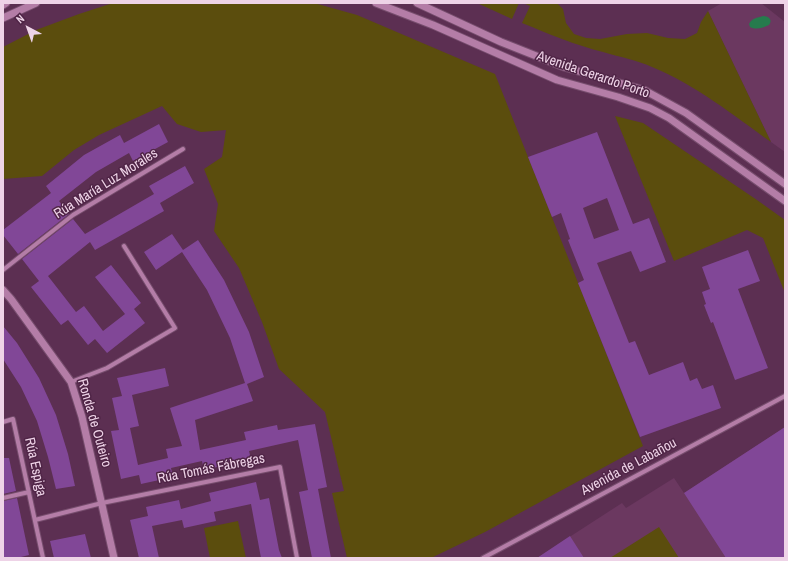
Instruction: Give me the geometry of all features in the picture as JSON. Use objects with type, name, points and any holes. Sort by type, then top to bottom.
[{"type":"street","points":[[3,18],[36,3]]},
{"type":"street","name":"Avenida Gerardo Porto","points":[[376,3],[433,25],[556,80],[618,97],[650,108],[669,118],[785,201]]},
{"type":"street","name":"Avenida Gerardo Porto","points":[[418,3],[501,42],[564,67],[644,90],[686,113],[785,184]]},
{"type":"street","name":"Rúa María Luz Morales","points":[[3,270],[73,215],[183,149]]},
{"type":"street","points":[[71,382],[107,368],[175,328],[124,246]]},
{"type":"street","name":"Ronda de Outeiro","points":[[3,290],[71,382],[82,417],[114,558]]},
{"type":"street","name":"Avenida de Labañou","points":[[485,558],[785,396]]},
{"type":"street","name":"Rúa Espiga","points":[[3,422],[13,419],[43,558]]},
{"type":"street","name":"Rúa Tomás Fábregas","points":[[102,502],[280,467],[297,558]]},
{"type":"street","points":[[3,498],[29,492]]},
{"type":"street","name":"Rúa Espiga","points":[[34,520],[102,502]]},
{"type":"shaded area","points":[[113,3],[314,3],[357,15],[495,74],[643,446],[485,532],[431,558],[347,558],[332,493],[344,491],[325,412],[279,369],[262,322],[239,268],[214,231],[218,204],[204,169],[222,157],[226,130],[201,132],[177,124],[162,106],[99,135],[74,150],[42,176],[3,179],[3,47],[36,30]]},
{"type":"shaded area","points":[[477,3],[519,3],[512,19]]},
{"type":"shaded area","points":[[523,3],[557,3],[563,9],[566,23],[574,34],[586,38],[600,39],[627,34],[647,33],[668,38],[685,39],[697,33],[701,22],[708,11],[771,142],[714,101],[668,74],[640,62],[582,46],[522,23],[530,6]]},
{"type":"shaded area","points":[[722,3],[761,3],[785,22],[785,152],[771,142],[708,11]]},
{"type":"shaded area","points":[[763,16],[770,19],[771,21],[769,25],[760,28],[750,27],[749,24],[752,20]]},
{"type":"shaded area","points":[[615,116],[643,123],[785,220],[785,293],[763,238],[747,230],[674,261]]},
{"type":"shaded area","points":[[785,427],[785,558],[537,558],[622,503],[626,508],[674,478],[684,493]]},
{"type":"shaded area","points":[[238,521],[246,558],[210,558],[204,528]]},
{"type":"shaded area","points":[[659,527],[679,558],[610,558]]},
{"type":"building","points":[[159,124],[168,142],[133,161],[129,153],[96,172],[59,201],[69,214],[18,254],[3,235],[3,230],[51,193],[46,186],[84,155],[120,135],[124,143]]},
{"type":"building","points":[[597,132],[633,224],[649,218],[666,262],[640,272],[631,251],[597,263],[629,343],[635,341],[649,375],[683,362],[690,381],[697,378],[702,389],[713,385],[721,408],[640,437],[578,283],[584,280],[568,240],[570,239],[561,213],[552,217],[528,157]],"holes":[[[607,198],[619,230],[594,239],[583,208]]]},
{"type":"building","points":[[185,166],[194,183],[160,203],[164,211],[95,250],[90,242],[48,276],[76,312],[84,306],[103,331],[125,314],[95,277],[111,265],[141,303],[134,309],[145,323],[107,353],[95,339],[88,345],[68,320],[61,325],[31,287],[39,281],[22,259],[73,219],[85,234],[154,194],[149,186]]},
{"type":"building","points":[[172,234],[183,250],[198,240],[224,280],[249,332],[264,377],[247,384],[253,401],[195,420],[200,450],[246,440],[244,432],[277,425],[278,430],[315,424],[327,487],[318,489],[331,558],[312,558],[299,492],[308,490],[298,440],[249,451],[251,459],[204,470],[202,461],[171,468],[173,477],[141,484],[139,475],[121,479],[111,431],[119,430],[112,398],[122,396],[117,378],[165,368],[169,386],[132,395],[139,426],[130,428],[138,465],[168,458],[166,449],[182,446],[170,408],[245,383],[230,338],[207,290],[182,252],[156,270],[144,252]]},
{"type":"building","points":[[748,250],[760,281],[738,289],[768,368],[735,380],[713,322],[711,323],[704,305],[706,304],[702,292],[710,289],[702,267]]},
{"type":"building","points":[[3,326],[17,343],[39,378],[56,415],[68,454],[75,486],[56,489],[37,421],[21,387],[3,359]]},
{"type":"building","points":[[785,427],[785,558],[726,558],[684,493]]},
{"type":"building","points":[[3,458],[9,458],[16,491],[3,494]]},
{"type":"building","points":[[256,482],[260,500],[269,498],[279,550],[282,558],[261,558],[251,504],[214,512],[216,521],[184,528],[182,520],[152,526],[159,558],[139,558],[130,520],[148,516],[146,507],[179,500],[181,509],[211,501],[209,493]]},
{"type":"building","points":[[17,498],[29,555],[17,558],[3,558],[3,501]]},
{"type":"building","points":[[85,534],[91,558],[54,558],[50,541]]},
{"type":"building","points":[[570,536],[584,558],[537,558]]}]
